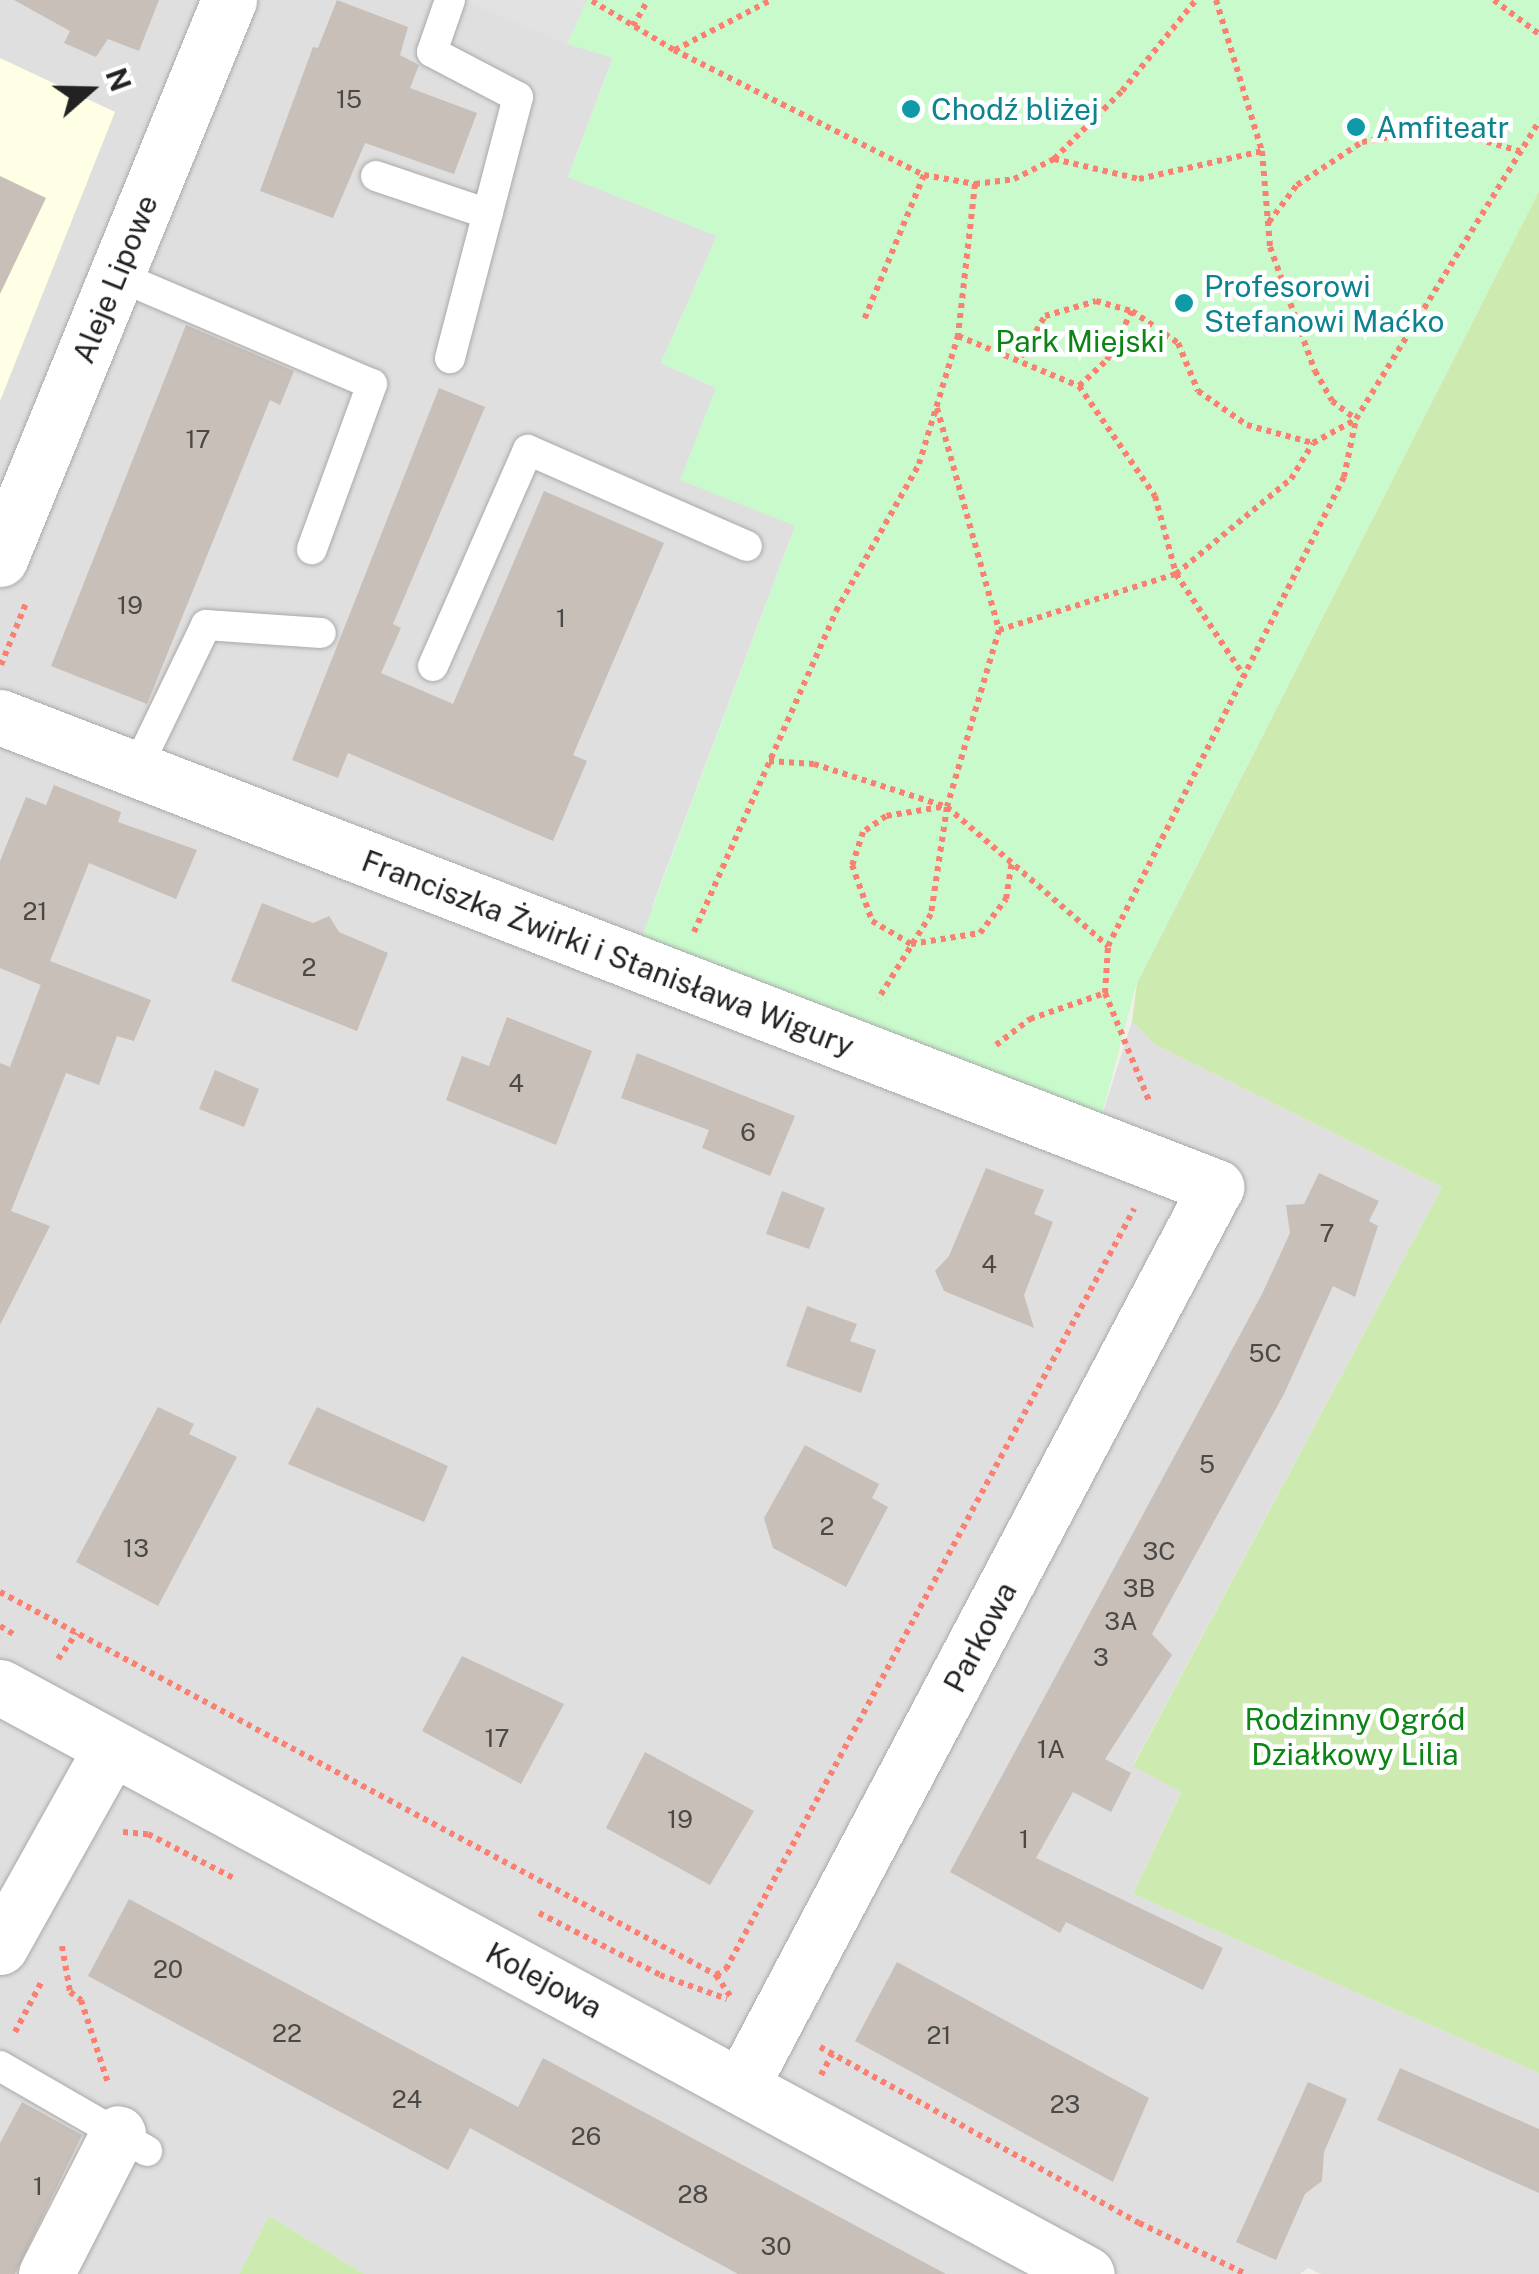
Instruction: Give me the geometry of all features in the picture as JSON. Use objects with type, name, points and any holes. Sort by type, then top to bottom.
[{"type":"street","name":"Aleje Lipowe","points":[[15,576],[116,276],[229,0]]},
{"type":"street","name":"Franciszka Żwirki i Stanisława Wigury","points":[[9,695],[136,770],[1179,1187]]},
{"type":"street","name":"Parkowa","points":[[742,2086],[1179,1187]]},
{"type":"street","name":"Kolejowa","points":[[0,1687],[1088,2274]]},
{"type":"street","points":[[0,1947],[111,1748]]},
{"type":"street","points":[[46,2274],[133,2142]]},
{"type":"lane","points":[[450,0],[432,52],[518,97],[450,358]]},
{"type":"lane","points":[[376,176],[488,214]]},
{"type":"lane","points":[[116,276],[372,384],[312,549]]},
{"type":"lane","points":[[433,666],[528,450],[747,546]]},
{"type":"lane","points":[[136,770],[206,625],[321,634]]},
{"type":"lane","points":[[0,2066],[133,2142]]},
{"type":"path","points":[[633,26],[648,0]]},
{"type":"path","points":[[674,50],[771,0]]},
{"type":"path","points":[[592,1],[674,50],[924,175],[975,184],[1014,178],[1054,160],[1122,91],[1196,0]]},
{"type":"path","points":[[1216,0],[1262,150],[1270,247],[1315,371],[1332,400],[1356,419]]},
{"type":"path","points":[[1494,0],[1539,34]]},
{"type":"path","points":[[716,1974],[726,1969],[1179,1187],[1104,993],[1108,946],[1344,477],[1356,419],[1539,121]]},
{"type":"path","points":[[1268,224],[1297,185],[1362,142],[1439,128],[1520,151]]},
{"type":"path","points":[[1054,160],[1139,178],[1262,150]]},
{"type":"path","points":[[864,320],[924,175]]},
{"type":"path","points":[[674,931],[691,938],[836,611],[919,464],[958,336],[975,184]]},
{"type":"path","points":[[1021,357],[1045,316],[1069,305],[1096,300],[1132,311],[1178,343],[1198,391],[1248,425],[1313,442]]},
{"type":"path","points":[[1079,386],[1106,360],[1132,311]]},
{"type":"path","points":[[958,336],[1021,357],[1079,386],[1154,496],[1176,574],[1244,676]]},
{"type":"path","points":[[871,1010],[931,914],[947,807],[999,630],[936,407]]},
{"type":"path","points":[[999,630],[1176,574],[1291,479],[1313,442],[1356,419]]},
{"type":"path","points":[[9,695],[1,665],[15,576]]},
{"type":"path","points":[[769,761],[814,764],[947,807],[1108,946]]},
{"type":"path","points":[[947,807],[872,823],[852,865],[872,921],[911,944],[980,933],[1006,899],[1012,862]]},
{"type":"path","points":[[983,1056],[1030,1019],[1104,993]]},
{"type":"path","points":[[0,1592],[716,1974],[733,2000]]},
{"type":"path","points":[[49,1663],[77,1633]]},
{"type":"path","points":[[62,1945],[70,1992],[81,2000],[118,2114],[133,2142]]},
{"type":"path","points":[[812,2042],[1140,2223],[1246,2274]]},
{"type":"shaded area","points":[[0,0],[587,0],[567,44],[613,57],[568,177],[717,236],[661,363],[716,388],[795,526],[652,907],[1100,1122],[1132,1021],[1154,1044],[1442,1187],[1133,1765],[1181,1791],[1133,1894],[1539,2073],[1539,2274],[1321,2274],[1308,2268],[1300,2274],[364,2274],[269,2216],[239,2274],[0,2274]]},
{"type":"shaded area","points":[[463,0],[587,0],[567,44]]},
{"type":"shaded area","points":[[0,58],[115,112],[0,401]]},
{"type":"green space","name":"Park Miejski","points":[[587,0],[1539,0],[1539,191],[1137,982],[1100,1122],[641,939],[795,526],[680,480],[716,388],[661,363],[717,236],[568,177],[613,58],[567,44]]},
{"type":"green space","name":"Rodzinny Ogród Działkowy Lilia","points":[[1539,191],[1539,2073],[1133,1894],[1181,1792],[1133,1766],[1442,1187],[1154,1044],[1132,1021],[1137,983]]},
{"type":"green space","points":[[269,2216],[364,2274],[239,2274]]},
{"type":"building","points":[[14,0],[159,0],[139,51],[108,39],[96,57],[64,43],[70,31]]},
{"type":"building","points":[[337,0],[408,27],[400,55],[419,65],[410,88],[477,113],[454,174],[365,143],[333,218],[260,191],[313,47],[318,48]]},
{"type":"building","points":[[0,176],[46,198],[0,294]]},
{"type":"building","points":[[186,325],[294,371],[280,405],[270,400],[147,704],[51,666]]},
{"type":"building","points":[[439,388],[485,407],[393,624],[401,628],[381,673],[453,704],[544,491],[664,543],[573,755],[587,761],[553,841],[348,753],[338,778],[292,760]]},
{"type":"building","points":[[54,785],[121,812],[118,822],[197,850],[176,899],[89,863],[50,961],[151,1000],[134,1041],[117,1036],[99,1085],[66,1073],[11,1211],[50,1226],[0,1325],[0,1063],[10,1067],[41,985],[0,968],[0,861],[26,797],[46,805]]},
{"type":"building","points":[[262,903],[313,923],[329,916],[339,932],[388,953],[357,1031],[231,981]]},
{"type":"building","points":[[507,1017],[592,1051],[556,1145],[446,1100],[462,1056],[489,1066]]},
{"type":"building","points":[[637,1053],[795,1116],[770,1176],[702,1148],[709,1130],[621,1098]]},
{"type":"building","points":[[215,1070],[259,1089],[244,1127],[199,1109]]},
{"type":"building","points":[[986,1168],[1044,1190],[1034,1214],[1053,1222],[1024,1295],[1034,1328],[944,1291],[935,1271],[949,1256]]},
{"type":"building","points":[[1319,1173],[1379,1201],[1369,1221],[1378,1226],[1355,1297],[1333,1286],[1284,1394],[1152,1634],[1172,1655],[1105,1759],[1131,1773],[1111,1812],[1073,1792],[1036,1858],[1223,1948],[1203,1990],[1066,1922],[1060,1933],[950,1872],[1262,1294],[1290,1233],[1286,1205],[1304,1204]]},
{"type":"building","points":[[782,1191],[825,1208],[809,1249],[766,1234]]},
{"type":"building","points":[[807,1306],[857,1324],[850,1341],[876,1350],[861,1393],[786,1366]]},
{"type":"building","points":[[158,1407],[194,1424],[189,1434],[237,1457],[158,1606],[76,1562]]},
{"type":"building","points":[[317,1407],[448,1466],[424,1522],[288,1464]]},
{"type":"building","points":[[805,1445],[879,1484],[872,1498],[888,1507],[846,1587],[773,1548],[764,1518]]},
{"type":"building","points":[[462,1656],[564,1704],[521,1784],[422,1731]]},
{"type":"building","points":[[645,1752],[754,1811],[710,1885],[606,1828]]},
{"type":"building","points":[[129,1899],[518,2107],[543,2058],[946,2274],[738,2274],[470,2128],[448,2170],[88,1976]]},
{"type":"building","points":[[897,1962],[1149,2098],[1113,2182],[855,2041]]},
{"type":"building","points":[[1400,2068],[1539,2129],[1539,2193],[1377,2120]]},
{"type":"building","points":[[1308,2082],[1347,2099],[1324,2152],[1322,2181],[1305,2194],[1276,2260],[1236,2242]]},
{"type":"building","points":[[22,2102],[82,2135],[15,2274],[0,2274],[0,2143]]},
{"type":"place","name":"Chodź bliżej","points":[[911,109]]},
{"type":"place","name":"Amfiteatr","points":[[1356,127]]},
{"type":"place","name":"Profesorowi Stefanowi Maćko","points":[[1184,303]]}]
